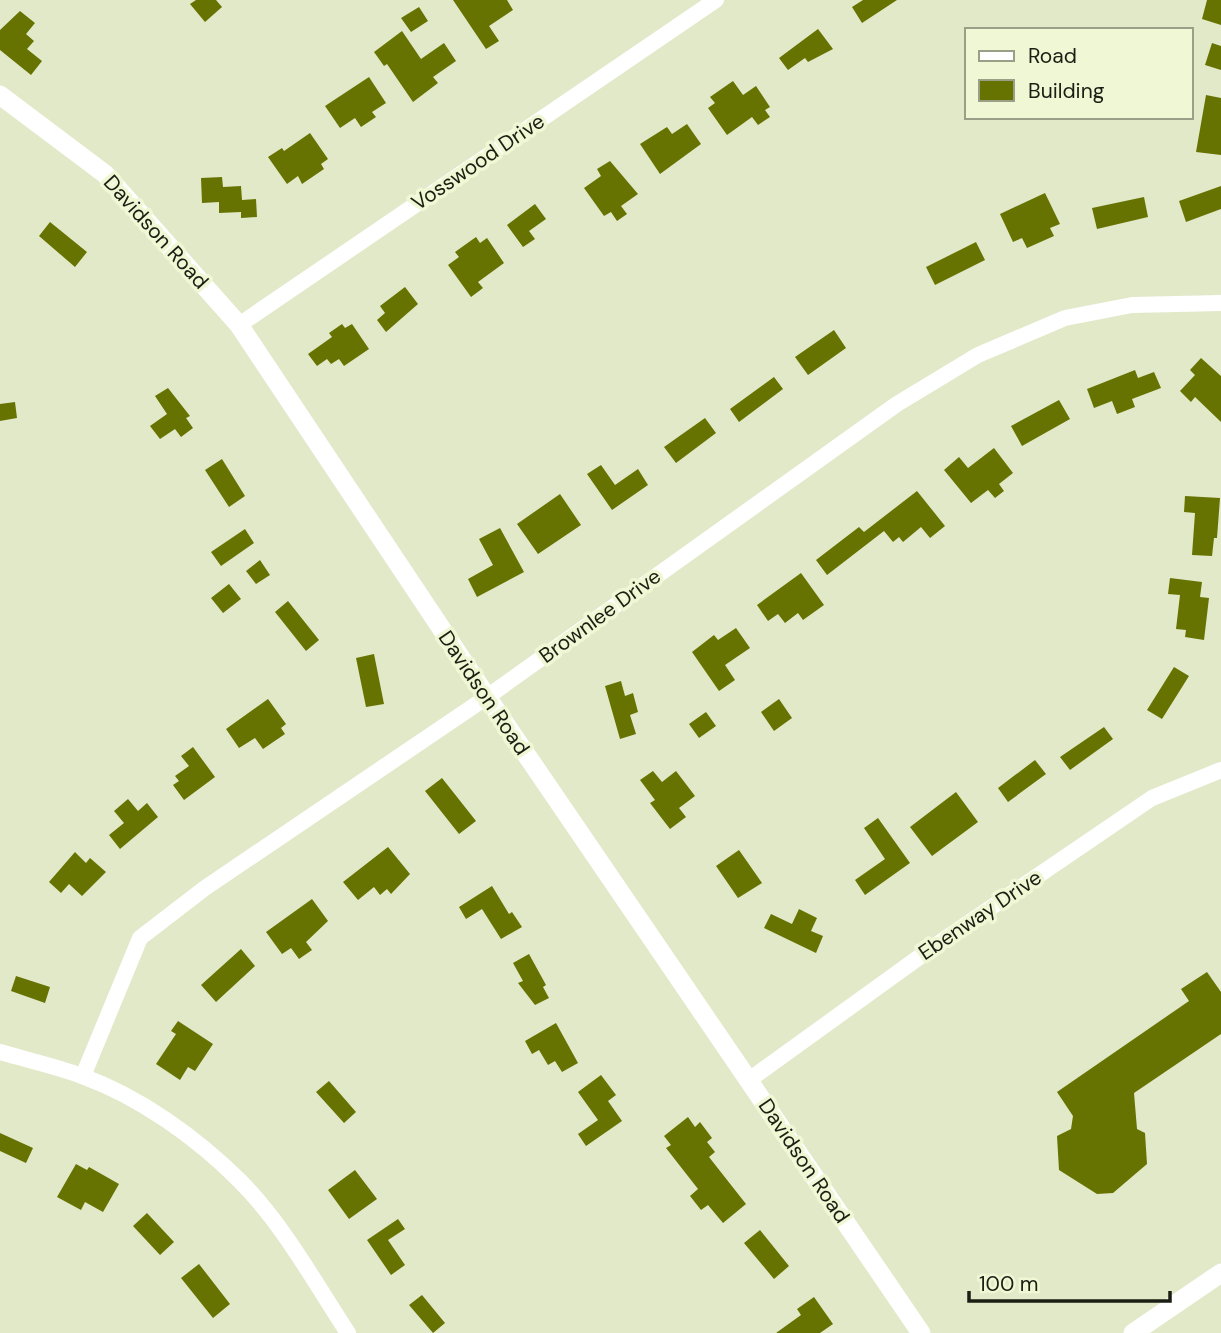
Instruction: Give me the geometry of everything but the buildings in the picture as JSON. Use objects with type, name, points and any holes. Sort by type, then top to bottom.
[{"type":"street","name":"Vosswood Drive","points":[[239,325],[716,0]]},
{"type":"street","name":"Davidson Road","points":[[0,95],[105,174],[239,325],[487,697],[921,1333]]},
{"type":"street","name":"Brownlee Drive","points":[[83,1076],[140,937],[205,888],[487,697],[891,408],[978,355],[1065,318],[1132,305],[1221,303]]},
{"type":"street","name":"Ebenway Drive","points":[[749,1080],[936,944],[1153,797],[1221,770]]},
{"type":"street","points":[[0,1052],[83,1076],[128,1097],[177,1129],[241,1182],[282,1235],[348,1333]]},
{"type":"street","points":[[1133,1333],[1221,1273]]}]
